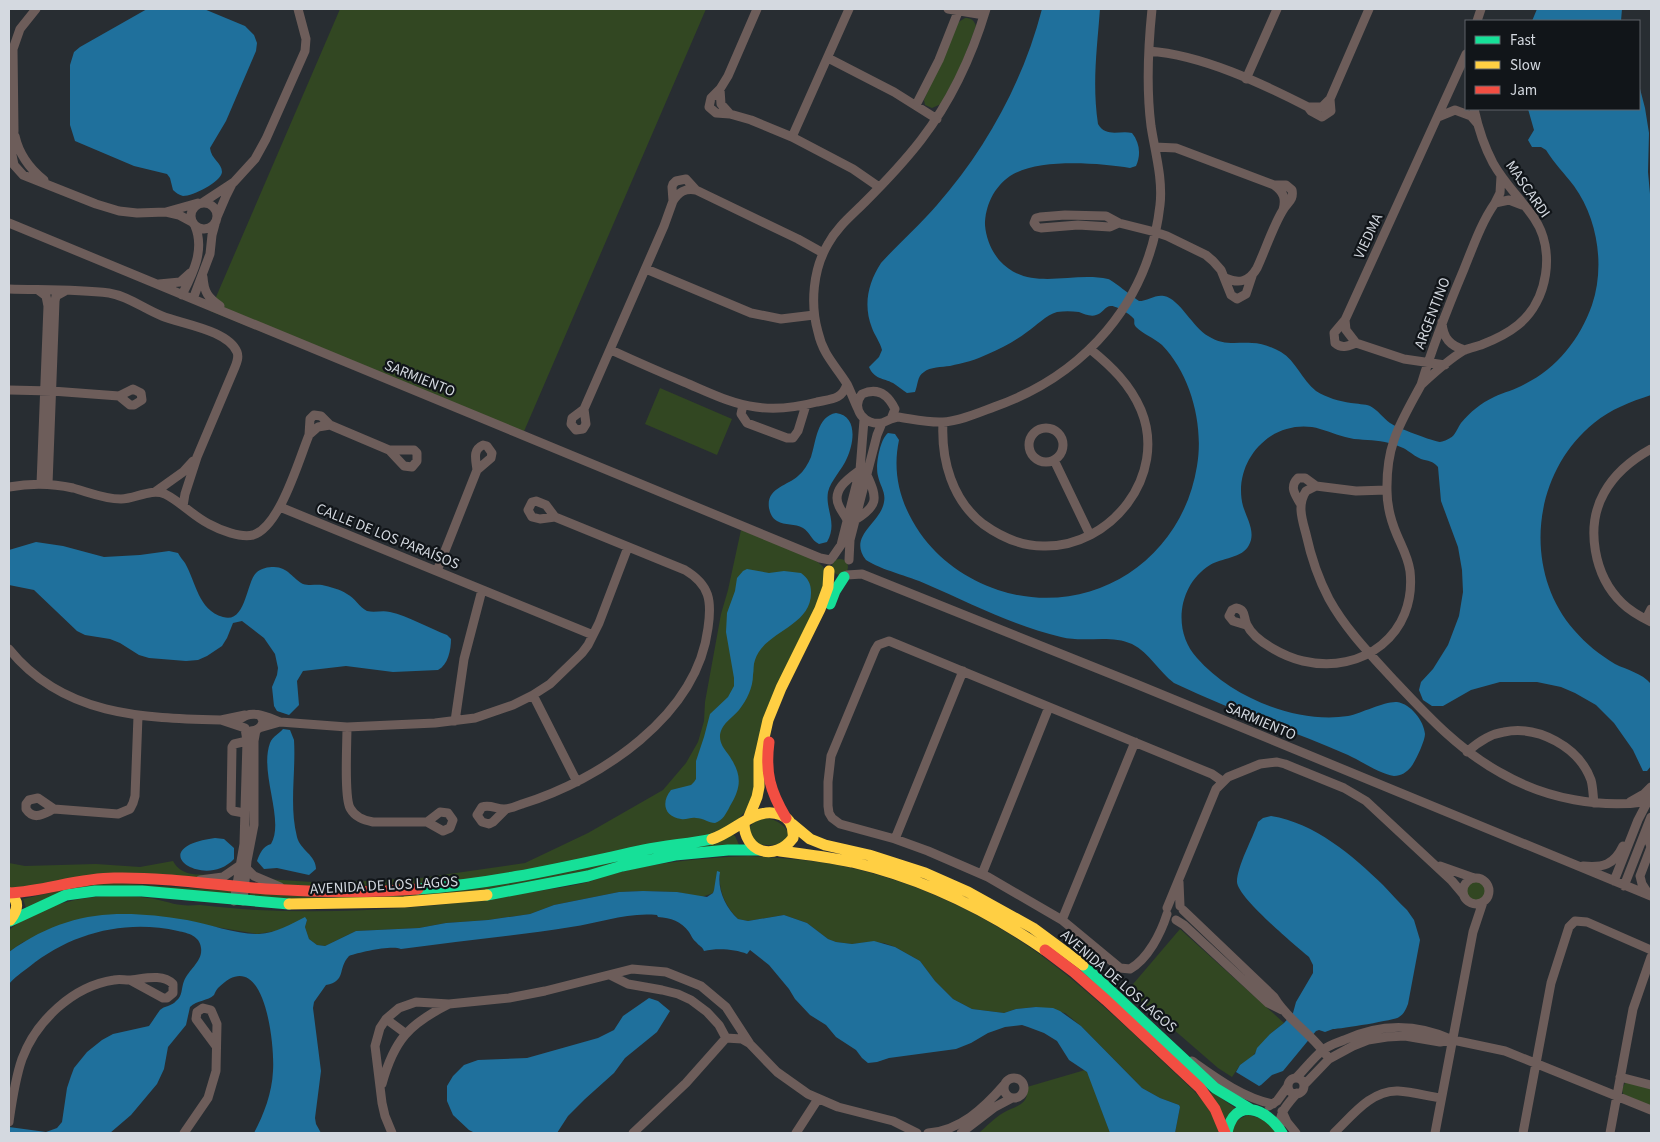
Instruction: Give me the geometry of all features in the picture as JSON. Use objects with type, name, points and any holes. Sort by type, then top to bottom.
[{"type":"street","points":[[36,9],[20,29],[13,49],[14,130],[17,144],[23,157],[32,169],[50,185],[96,204],[118,211],[137,213],[166,212],[200,203],[210,204],[213,206],[217,220],[214,225],[206,229],[193,224],[179,215],[166,212]]},
{"type":"street","points":[[182,296],[194,270],[199,242],[191,211],[200,203],[234,182],[248,168],[260,151],[303,56],[306,39],[298,9]]},
{"type":"street","points":[[757,9],[720,90],[721,104],[730,114],[751,120],[792,138],[853,169],[879,187]]},
{"type":"street","points":[[792,138],[849,9]]},
{"type":"street","points":[[851,520],[869,511],[875,498],[875,493],[864,473],[864,420],[847,384],[828,358],[818,332],[814,315],[814,286],[823,252],[840,227],[920,141],[937,119],[958,82],[985,12],[958,12],[948,9]]},
{"type":"street","points":[[864,420],[871,424],[882,424],[891,419],[906,418],[943,422],[990,408],[1038,388],[1056,377],[1090,349],[1118,316],[1133,293],[1150,256],[1160,193],[1149,96],[1149,51],[1152,9]]},
{"type":"street","points":[[1246,79],[1277,9]]},
{"type":"street","points":[[1149,51],[1174,53],[1193,58],[1308,107],[1322,107],[1330,99],[1369,9]]},
{"type":"street","points":[[916,105],[939,60],[958,12]]},
{"type":"street","name":"VIEDMA","points":[[1356,343],[1345,347],[1339,346],[1335,343],[1334,333],[1345,320],[1465,57]]},
{"type":"street","points":[[828,58],[916,105],[937,119]]},
{"type":"street","points":[[1455,82],[1462,80],[1465,82]]},
{"type":"street","points":[[1447,98],[1449,107],[1465,110]]},
{"type":"street","points":[[1438,117],[1466,110]]},
{"type":"street","name":"MASCARDI","points":[[1465,350],[1508,333],[1527,317],[1538,300],[1544,285],[1546,264],[1546,254],[1539,228],[1534,218],[1501,176],[1485,146],[1477,123],[1466,110]]},
{"type":"street","points":[[1119,223],[1110,227],[1078,225],[1041,228],[1037,227],[1034,223],[1036,218],[1040,217],[1106,216],[1119,223],[1155,232],[1206,254],[1221,270],[1231,295],[1236,299],[1246,294],[1252,276],[1283,210],[1292,200],[1292,190],[1286,185],[1274,185],[1176,148],[1156,147]]},
{"type":"street","name":"ARGENTINO","points":[[1421,384],[1442,322],[1477,238],[1500,193],[1501,176]]},
{"type":"street","points":[[584,409],[611,350],[673,201],[672,187],[676,180],[686,179],[696,190],[823,252]]},
{"type":"street","points":[[193,299],[210,254],[212,235],[217,220],[226,196],[234,182]]},
{"type":"street","points":[[1495,203],[1509,200],[1524,206]]},
{"type":"street","name":"SARMIENTO","points":[[9,223],[820,558],[830,564]]},
{"type":"street","points":[[646,268],[751,313],[781,319],[814,315]]},
{"type":"street","points":[[153,283],[180,282],[194,270]]},
{"type":"street","points":[[203,273],[206,295],[210,300],[237,318]]},
{"type":"street","points":[[1225,278],[1240,282],[1246,281],[1252,276]]},
{"type":"street","points":[[9,288],[65,290],[117,295],[161,316],[207,330],[232,344],[237,352],[236,367],[196,457],[186,487],[183,506]]},
{"type":"street","points":[[38,290],[46,296],[48,306],[49,391]]},
{"type":"street","points":[[44,484],[54,301],[56,296],[65,290]]},
{"type":"street","points":[[1345,320],[1346,330],[1356,343],[1404,359],[1445,365]]},
{"type":"street","points":[[1442,322],[1442,332],[1446,340],[1457,348],[1465,350]]},
{"type":"street","points":[[943,422],[946,462],[955,491],[971,513],[992,531],[1016,541],[1044,546],[1077,541],[1090,535],[1109,524],[1129,501],[1142,477],[1148,444],[1146,426],[1141,411],[1128,386],[1114,370],[1090,349]]},
{"type":"street","points":[[611,350],[743,405],[772,408],[806,405],[838,397],[843,394],[847,384]]},
{"type":"street","name":"ARGENTINO","points":[[1421,384],[1465,350]]},
{"type":"street","points":[[847,384],[862,394]]},
{"type":"street","points":[[1246,625],[1270,647],[1288,657],[1317,664],[1347,663],[1369,653],[1384,643],[1394,632],[1406,610],[1411,584],[1408,561],[1389,513],[1387,490],[1391,448],[1399,424],[1421,384]]},
{"type":"street","points":[[9,390],[119,396]]},
{"type":"street","points":[[858,409],[858,403],[862,394],[872,391],[888,397],[895,410],[906,418]]},
{"type":"street","points":[[838,397],[848,400],[858,409]]},
{"type":"street","points":[[743,405],[741,414],[743,419],[787,438],[793,438],[798,431],[806,405]]},
{"type":"street","points":[[891,419],[895,410]]},
{"type":"street","points":[[155,492],[164,494],[210,525],[245,535],[253,535],[267,526],[280,507],[309,435],[309,422],[314,415],[321,416],[330,425],[390,450]]},
{"type":"street","points":[[864,473],[840,487],[837,499],[838,505],[851,520],[850,570],[835,591],[787,692],[770,741],[767,781],[771,793],[789,821],[793,838],[786,848],[780,851],[761,850],[746,841],[743,828],[759,787],[759,760],[768,720],[781,688],[820,609],[828,587],[830,564],[841,545],[851,520],[864,473],[882,424]]},
{"type":"street","points":[[1651,449],[1628,463],[1611,481],[1603,494],[1595,532],[1597,558],[1608,585],[1622,603],[1649,621],[1651,609]]},
{"type":"street","points":[[9,487],[44,484],[72,488],[106,498],[121,499],[155,492],[183,472],[196,457]]},
{"type":"street","points":[[1054,460],[1090,535]]},
{"type":"street","points":[[437,571],[477,470]]},
{"type":"street","points":[[1387,490],[1356,491],[1316,486],[1306,478],[1298,478],[1292,486],[1300,503],[1308,544],[1322,584],[1330,601],[1349,629],[1369,653],[1452,740],[1502,774],[1526,786],[1566,798],[1594,803],[1627,803],[1650,799]]},
{"type":"street","points":[[1300,503],[1306,491],[1316,486]]},
{"type":"street","name":"CALLE DE LOS PARAÍSOS","points":[[280,507],[593,636]]},
{"type":"street","points":[[506,809],[556,792],[578,782],[614,760],[653,727],[682,694],[692,677],[708,633],[709,599],[702,584],[695,576],[685,570],[555,517]]},
{"type":"street","points":[[9,649],[32,673],[64,695],[84,704],[138,716],[221,720],[252,713],[280,722],[347,727],[400,726],[455,721],[491,714],[532,695],[550,684],[582,653],[593,636],[628,547]]},
{"type":"street","points":[[830,564],[839,555],[846,557],[849,561]]},
{"type":"street","name":"SARMIENTO","points":[[849,561],[862,574],[1136,684],[1650,896]]},
{"type":"street","points":[[830,564],[837,578],[845,576]]},
{"type":"street","name":"SARMIENTO","points":[[845,576],[862,574]]},
{"type":"street","points":[[455,721],[464,659],[482,590]]},
{"type":"street","points":[[1222,781],[1212,774],[889,641],[878,645],[831,756],[828,806],[832,818],[840,824],[928,851],[982,874],[1021,895],[1062,920],[1120,968],[1125,969],[1134,966],[1144,957],[1171,916],[1179,880],[1216,789],[1222,781],[1236,772],[1260,764],[1277,762],[1344,788],[1366,801],[1458,887],[1470,903],[1474,932]]},
{"type":"street","points":[[894,839],[963,671]]},
{"type":"street","points":[[532,695],[578,782]]},
{"type":"street","points":[[982,874],[1049,707]]},
{"type":"street","points":[[243,867],[247,741],[242,720],[245,715]]},
{"type":"street","points":[[54,809],[118,814],[130,809],[135,796],[138,716]]},
{"type":"street","points":[[238,901],[243,867],[254,825],[254,741],[258,729],[263,723],[261,717]]},
{"type":"street","points":[[221,720],[251,731],[280,722]]},
{"type":"street","points":[[347,727],[348,804],[357,816],[364,821],[373,822],[427,822]]},
{"type":"street","points":[[1468,752],[1479,742],[1502,732],[1515,730],[1542,735],[1563,745],[1580,762],[1591,780],[1594,803]]},
{"type":"street","points":[[244,813],[231,809],[232,747],[234,744],[247,741]]},
{"type":"street","points":[[1062,920],[1135,742]]},
{"type":"street","points":[[1627,803],[1644,794],[1651,787]]},
{"type":"street","points":[[1614,881],[1650,799]]},
{"type":"street","points":[[1573,865],[1599,867],[1613,861],[1618,856],[1627,837],[1638,823],[1638,814],[1627,803]]},
{"type":"street","points":[[746,820],[755,815],[770,812],[789,821]]},
{"type":"street","points":[[1624,886],[1651,817]]},
{"type":"street","name":"AVENIDA DE LOS LAGOS","points":[[9,893],[26,893],[70,882],[113,878],[344,893],[405,890],[496,881],[664,846],[712,839],[720,837],[746,820]]},
{"type":"street","name":"AVENIDA DE LOS LAGOS","points":[[789,821],[810,839],[825,845],[869,855],[925,873],[1007,912],[1049,939],[1084,966],[1215,1088],[1241,1105],[1270,1117],[1281,1131]]},
{"type":"street","points":[[1646,832],[1651,847],[1640,876],[1642,884],[1650,896]]},
{"type":"street","name":"AVENIDA DE LOS LAGOS","points":[[9,921],[56,898],[95,891],[142,891],[280,904],[404,902],[478,896],[588,876],[675,855],[728,850],[761,850]]},
{"type":"street","name":"AVENIDA DE LOS LAGOS","points":[[780,851],[840,860],[899,876],[955,899],[1026,937],[1073,972],[1200,1088],[1213,1104],[1226,1133]]},
{"type":"street","points":[[1435,864],[1482,880],[1488,886],[1488,895],[1483,902],[1474,932],[1435,1133]]},
{"type":"street","points":[[186,882],[223,876],[243,867]]},
{"type":"street","points":[[243,867],[254,876],[290,890]]},
{"type":"street","points":[[1463,894],[1465,884],[1474,878]]},
{"type":"street","points":[[1171,916],[1182,916],[1179,880]]},
{"type":"street","points":[[9,893],[14,896],[18,906],[16,913],[9,921]]},
{"type":"street","points":[[1470,903],[1477,904],[1483,902]]},
{"type":"street","points":[[1171,916],[1173,904],[1182,908],[1274,997],[1282,1010],[1320,1046],[1330,1059]]},
{"type":"street","points":[[1171,916],[1184,925],[1268,1004],[1282,1010]]},
{"type":"street","points":[[1522,1133],[1553,972],[1569,926],[1579,920],[1586,922],[1651,950]]},
{"type":"street","points":[[1610,1133],[1633,1009],[1651,957]]},
{"type":"street","points":[[392,1133],[385,1116],[375,1046],[377,1033],[386,1019],[399,1008],[410,1003],[431,1002],[450,1004],[509,998],[632,969],[652,970],[684,978],[701,986],[726,1007],[734,1018],[740,1034],[777,1072],[794,1085],[818,1099],[851,1111],[886,1118],[917,1133]]},
{"type":"street","points":[[610,975],[628,984],[678,994],[700,1006],[719,1026],[726,1038]]},
{"type":"street","points":[[678,994],[684,978]]},
{"type":"street","points":[[9,1121],[22,1058],[28,1045],[46,1019],[84,990],[100,983],[114,980],[130,980]]},
{"type":"street","points":[[381,1086],[392,1054],[405,1033],[419,1021],[450,1004]]},
{"type":"street","points":[[719,1026],[734,1018]]},
{"type":"street","points":[[386,1019],[405,1033]]},
{"type":"street","points":[[1226,1133],[1229,1121],[1242,1110],[1254,1110],[1273,1104],[1290,1081],[1296,1078],[1320,1046],[1371,1030],[1404,1027],[1436,1032],[1453,1040],[1496,1048],[1651,1110]]},
{"type":"street","points":[[633,1133],[686,1083],[726,1038],[740,1034]]},
{"type":"street","points":[[1281,1131],[1280,1118],[1282,1110],[1297,1093],[1303,1090],[1304,1085],[1330,1059],[1353,1046],[1368,1040],[1387,1037],[1405,1036],[1440,1042],[1453,1040]]},
{"type":"street","points":[[1164,1040],[1209,1073],[1229,1085],[1257,1100],[1273,1104]]},
{"type":"street","points":[[184,1133],[208,1098],[216,1071],[216,1046]]},
{"type":"street","points":[[1620,1077],[1651,1085]]},
{"type":"street","points":[[1296,1078],[1301,1079],[1304,1085]]},
{"type":"street","points":[[928,1133],[944,1132],[963,1122],[990,1100],[1011,1079],[1017,1079],[1022,1083],[1023,1090],[1020,1095],[995,1107],[961,1133]]},
{"type":"street","points":[[1004,1086],[1006,1095],[1012,1098]]},
{"type":"street","points":[[1288,1086],[1292,1092],[1297,1093]]},
{"type":"street","points":[[1334,1133],[1366,1102],[1381,1094],[1396,1091],[1441,1098]]},
{"type":"street","points":[[796,1133],[818,1099]]},
{"type":"street","points":[[1282,1110],[1287,1122],[1296,1133]]},
{"type":"green space","points":[[340,9],[706,9],[522,436],[210,311]]},
{"type":"green space","points":[[965,18],[972,20],[976,26],[961,66],[941,104],[932,108],[925,105],[924,100],[957,23]]},
{"type":"green space","points":[[660,388],[732,419],[717,455],[645,424]]},
{"type":"green space","points":[[741,530],[798,552],[819,563],[825,570],[826,584],[780,682],[750,806],[731,827],[714,835],[578,863],[411,888],[295,889],[265,879],[328,883],[421,878],[525,863],[588,833],[663,790],[686,763],[698,742],[704,721],[705,702],[721,614]]},
{"type":"green space","points":[[840,559],[846,561],[848,567],[846,573],[840,575],[834,573],[832,567],[834,561]]},
{"type":"green space","points":[[765,818],[774,820],[785,828],[788,833],[784,842],[767,845],[753,842],[748,829],[754,822]]},
{"type":"green space","points":[[733,835],[740,847],[482,893],[332,902],[250,896],[250,893],[333,898],[643,855]]},
{"type":"green space","points":[[748,856],[819,862],[881,876],[941,898],[998,927],[1025,944],[1069,977],[1139,1039],[1201,1099],[1211,1114],[1219,1133],[1175,1133],[1179,1105],[1160,1098],[1142,1088],[1081,1026],[1065,1013],[1036,1007],[1016,1009],[1004,1013],[972,1009],[953,999],[935,981],[920,961],[895,947],[884,943],[852,944],[836,942],[828,939],[807,923],[784,915],[748,921],[738,919],[729,909],[723,897],[720,885],[720,872],[713,893],[702,897],[677,892],[619,892],[554,905],[530,914],[446,923],[419,928],[356,931],[325,946],[317,945],[309,939],[305,927],[307,920],[276,931],[257,934],[143,915],[23,942],[9,952],[9,930],[24,919],[58,905],[93,897],[130,896],[173,904],[257,910],[395,909],[498,898],[565,887],[630,870],[663,864],[697,859]]},
{"type":"green space","points":[[173,861],[181,870],[187,873],[218,875],[191,878],[165,874],[9,889],[9,863],[25,866],[96,864],[140,867]]},
{"type":"green space","points":[[1476,881],[1483,884],[1486,891],[1483,898],[1476,901],[1469,898],[1466,891],[1469,884]]},
{"type":"green space","points":[[117,883],[232,891],[232,894],[117,887],[26,908],[23,899],[88,884]]},
{"type":"green space","points":[[1180,929],[1284,1023],[1270,1034],[1252,1057],[1240,1065],[1232,1077],[1218,1068],[1128,990]]},
{"type":"green space","points":[[1085,1070],[1089,1075],[1110,1133],[979,1133],[1000,1115],[1021,1104],[1026,1098],[1027,1087]]},
{"type":"green space","points":[[1628,1082],[1651,1088],[1651,1106],[1623,1094],[1622,1089],[1625,1083]]},
{"type":"green space","points":[[1212,1092],[1235,1108],[1225,1120],[1209,1095]]},
{"type":"green space","points":[[1248,1115],[1265,1121],[1277,1133],[1232,1133],[1237,1121]]},
{"type":"water","points":[[147,9],[204,9],[245,26],[254,35],[257,43],[256,51],[226,121],[210,148],[222,172],[212,184],[188,195],[182,196],[173,190],[167,174],[134,166],[75,141],[70,125],[70,65],[74,52]]},
{"type":"water","points":[[1042,9],[1100,9],[1095,81],[1098,124],[1105,131],[1132,133],[1138,145],[1139,158],[1136,166],[1130,168],[1068,163],[1036,166],[1022,170],[1004,180],[995,191],[985,218],[991,248],[999,260],[1010,270],[1023,276],[1050,279],[1094,277],[1108,279],[1139,301],[1161,296],[1170,298],[1208,336],[1230,343],[1259,344],[1274,348],[1295,365],[1316,391],[1338,400],[1370,406],[1393,425],[1440,442],[1452,437],[1464,419],[1480,405],[1537,377],[1557,361],[1574,341],[1581,329],[1592,305],[1596,290],[1598,275],[1597,244],[1589,213],[1574,186],[1546,150],[1541,147],[1532,147],[1528,140],[1534,130],[1528,110],[1640,110],[1640,89],[1649,133],[1651,395],[1628,403],[1607,414],[1594,423],[1573,444],[1557,468],[1547,495],[1541,523],[1541,551],[1546,579],[1557,606],[1574,630],[1588,645],[1604,657],[1639,674],[1651,684],[1651,766],[1647,771],[1643,771],[1633,750],[1614,723],[1596,705],[1561,687],[1537,682],[1500,682],[1471,690],[1443,706],[1432,706],[1423,700],[1419,690],[1421,682],[1433,669],[1448,645],[1459,616],[1463,592],[1462,570],[1458,547],[1441,501],[1438,467],[1404,448],[1389,443],[1354,439],[1314,427],[1295,427],[1282,430],[1263,442],[1250,458],[1241,486],[1243,506],[1252,535],[1249,545],[1242,553],[1210,565],[1199,574],[1185,596],[1182,622],[1184,635],[1189,647],[1211,672],[1246,696],[1266,705],[1307,716],[1328,717],[1348,716],[1392,702],[1402,703],[1407,706],[1416,714],[1422,724],[1425,737],[1413,764],[1408,771],[1399,775],[1394,776],[1383,773],[1348,755],[1174,683],[1144,652],[1132,644],[1106,639],[1070,639],[1026,627],[866,560],[861,551],[860,544],[867,530],[882,510],[884,495],[877,466],[883,441],[888,433],[895,434],[899,440],[897,476],[903,500],[913,522],[927,543],[954,568],[986,586],[998,590],[1032,597],[1066,597],[1097,589],[1126,575],[1152,555],[1173,530],[1188,500],[1197,466],[1199,434],[1197,418],[1188,386],[1181,371],[1162,345],[1136,327],[1133,317],[1116,307],[1109,306],[1094,316],[1070,311],[1053,313],[1013,341],[983,356],[960,364],[927,370],[920,376],[915,392],[907,393],[893,383],[873,374],[869,367],[879,357],[882,350],[869,319],[867,303],[873,278],[881,263],[937,205],[955,183],[987,138],[1013,88],[1034,36]]},
{"type":"water","points":[[1537,9],[1622,9],[1621,20],[1532,20]]},
{"type":"water","points":[[836,413],[848,419],[851,425],[852,438],[847,458],[828,492],[831,523],[830,535],[827,542],[819,544],[803,528],[783,524],[775,520],[770,512],[769,501],[778,488],[804,470],[811,457],[821,424],[830,415]]},
{"type":"water","points":[[36,542],[63,546],[104,557],[169,551],[178,553],[189,570],[203,602],[215,613],[231,618],[241,609],[256,573],[265,568],[283,569],[303,584],[322,585],[341,591],[350,596],[367,611],[387,611],[397,614],[447,635],[451,639],[450,652],[447,661],[438,670],[393,672],[346,666],[303,671],[297,681],[299,705],[289,715],[277,711],[274,706],[272,687],[278,668],[275,654],[264,638],[242,621],[233,623],[222,646],[198,660],[149,658],[139,655],[110,639],[85,635],[77,631],[34,590],[9,585],[9,550]]},
{"type":"water","points":[[747,569],[769,573],[784,571],[801,573],[807,579],[810,586],[809,604],[796,621],[760,650],[754,662],[752,684],[747,698],[722,729],[721,741],[733,761],[739,780],[737,792],[726,814],[715,823],[699,818],[675,818],[666,808],[666,799],[671,790],[691,785],[696,779],[696,761],[710,714],[728,697],[734,686],[726,632],[727,613],[735,591],[737,578]]},
{"type":"water","points":[[283,729],[290,730],[294,740],[293,813],[299,842],[315,864],[316,869],[309,875],[277,868],[264,869],[257,861],[264,848],[271,844],[275,834],[274,809],[267,768],[267,755],[271,741]]},
{"type":"water","points":[[1271,816],[1287,820],[1318,833],[1346,852],[1383,885],[1407,910],[1414,920],[1420,940],[1408,1004],[1401,1016],[1325,1032],[1316,1031],[1283,1071],[1272,1075],[1259,1086],[1236,1072],[1240,1065],[1255,1054],[1257,1048],[1293,1013],[1296,1002],[1313,973],[1313,965],[1309,957],[1257,910],[1247,899],[1237,882],[1242,860],[1258,822],[1263,818]]},
{"type":"water","points":[[215,838],[224,839],[234,848],[234,859],[222,868],[208,871],[195,869],[185,864],[181,857],[183,850],[193,843]]},
{"type":"water","points":[[717,871],[720,872],[719,878],[723,897],[729,909],[738,919],[748,921],[784,915],[807,923],[828,939],[836,942],[852,944],[874,941],[895,947],[920,961],[935,981],[953,999],[972,1009],[1004,1013],[1016,1009],[1036,1007],[1053,1008],[1060,1011],[1081,1026],[1142,1088],[1160,1098],[1179,1105],[1175,1133],[1110,1133],[1087,1072],[1069,1060],[1057,1041],[1044,1033],[1022,1025],[1005,1027],[988,1033],[956,1049],[889,1058],[868,1063],[856,1050],[836,1037],[826,1025],[810,1015],[769,965],[750,950],[747,954],[715,949],[704,951],[686,928],[679,923],[671,919],[658,917],[657,915],[646,914],[624,916],[582,925],[528,933],[401,949],[383,948],[349,956],[343,965],[337,981],[326,985],[314,1002],[313,1008],[321,1071],[315,1118],[321,1133],[254,1133],[264,1111],[271,1087],[273,1071],[272,1040],[264,1002],[256,986],[246,977],[234,977],[218,988],[212,997],[190,1007],[186,1025],[168,1047],[164,1069],[157,1084],[131,1115],[110,1133],[9,1133],[9,1127],[46,1132],[57,1128],[62,1122],[67,1088],[74,1068],[87,1052],[113,1034],[149,1026],[160,1010],[178,999],[184,981],[198,961],[201,953],[200,944],[196,938],[186,933],[158,928],[119,928],[99,932],[63,945],[45,955],[9,984],[9,952],[31,938],[52,928],[94,916],[138,914],[187,920],[233,931],[259,934],[277,930],[305,917],[307,920],[305,927],[309,939],[317,945],[325,946],[356,931],[419,928],[446,923],[530,914],[554,905],[619,892],[677,892],[707,897],[713,893]]},
{"type":"water","points":[[649,998],[658,1001],[670,1011],[657,1032],[625,1058],[614,1073],[568,1116],[557,1133],[475,1133],[453,1115],[447,1101],[447,1086],[453,1076],[464,1065],[478,1060],[527,1058],[598,1038],[614,1030],[623,1016]]},
{"type":"traffic: fast","points":[[830,604],[835,591],[844,577]]},
{"type":"traffic: fast","points":[[418,889],[504,879],[653,848],[712,839]]},
{"type":"traffic: fast","points":[[487,895],[588,876],[622,866],[675,855],[728,850],[759,850]]},
{"type":"traffic: fast","points":[[10,921],[66,895],[95,891],[142,891],[289,904]]},
{"type":"traffic: fast","points":[[1083,965],[1215,1088],[1250,1109]]},
{"type":"traffic: fast","points":[[1227,1133],[1231,1121],[1236,1114],[1244,1110],[1260,1112],[1276,1124],[1282,1133]]},
{"type":"traffic: slow","points":[[748,819],[757,797],[759,760],[768,720],[781,688],[820,609],[828,587],[829,571]]},
{"type":"traffic: slow","points":[[712,839],[721,836],[746,821],[754,816],[772,813],[781,815],[789,821],[793,831],[793,838],[778,850],[762,851],[749,841],[745,833],[744,822]]},
{"type":"traffic: slow","points":[[792,824],[810,839],[825,845],[869,855],[925,873],[968,892],[1033,928],[1083,965]]},
{"type":"traffic: slow","points":[[780,851],[852,862],[928,886],[977,909],[1045,950]]},
{"type":"traffic: slow","points":[[9,893],[15,899],[17,906],[10,920]]},
{"type":"traffic: slow","points":[[289,904],[404,902],[487,895]]},
{"type":"traffic: jam","points":[[769,742],[768,773],[776,799],[786,818]]},
{"type":"traffic: jam","points":[[9,893],[88,880],[114,878],[171,880],[304,891],[361,892],[418,889]]},
{"type":"traffic: jam","points":[[1045,950],[1106,1000],[1200,1088],[1215,1109],[1225,1133]]}]
